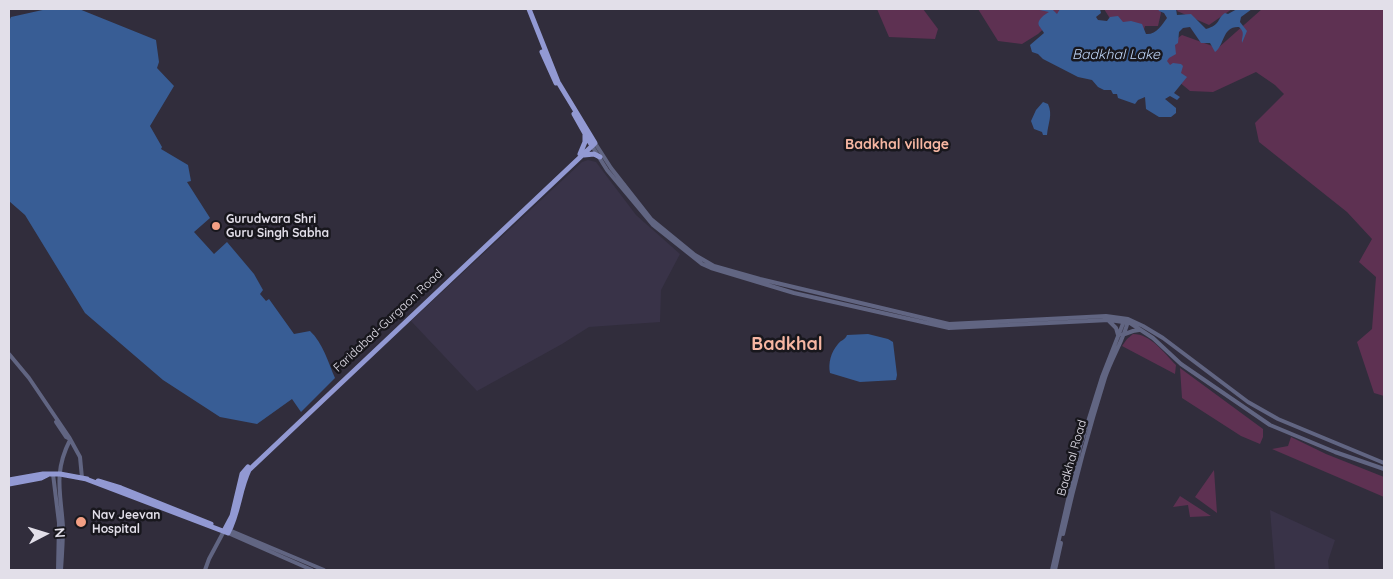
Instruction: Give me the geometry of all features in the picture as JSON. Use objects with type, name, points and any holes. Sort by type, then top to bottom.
[{"type":"main road","points":[[528,9],[548,68],[585,134],[593,144]]},
{"type":"main road","points":[[528,9],[558,82],[593,144]]},
{"type":"main road","points":[[585,134],[582,154],[594,154],[600,157]]},
{"type":"main road","name":"Faridabad-Gurgaon Road","points":[[227,531],[235,521],[248,470],[593,144]]},
{"type":"main road","points":[[9,482],[38,474],[84,479],[227,531]]},
{"type":"street","points":[[593,144],[600,157],[635,205],[653,225],[702,264],[719,271],[794,293],[950,328],[1106,316],[1126,320],[1143,326],[1163,338],[1236,393],[1278,419],[1384,463]]},
{"type":"street","points":[[593,144],[651,218],[696,255],[714,266],[760,279],[949,324],[1074,319],[1126,320],[1157,341],[1181,364],[1270,424],[1335,452],[1384,469]]},
{"type":"street","points":[[1108,320],[1118,332],[1117,338]]},
{"type":"street","name":"Badkhal Road","points":[[1053,570],[1074,484],[1105,378],[1122,336],[1126,320]]},
{"type":"street","name":"Badkhal Road","points":[[1053,570],[1080,447],[1109,358],[1126,320]]},
{"type":"street","points":[[1122,336],[1133,331],[1141,331]]},
{"type":"street","points":[[9,354],[48,405],[70,440],[80,458],[84,479]]},
{"type":"street","points":[[9,358],[33,387],[70,440]]},
{"type":"street","points":[[60,570],[59,524],[54,475],[70,440]]},
{"type":"street","points":[[206,570],[211,555],[227,531]]},
{"type":"street","points":[[227,531],[312,570]]},
{"type":"street","points":[[227,531],[324,570]]},
{"type":"shaded area","points":[[877,9],[923,9],[938,29],[935,39],[889,37]]},
{"type":"shaded area","points":[[978,9],[1065,9],[1038,34],[1022,44],[998,41]]},
{"type":"shaded area","points":[[1104,9],[1160,9],[1161,13],[1158,26],[1145,26],[1138,51],[1116,28]]},
{"type":"shaded area","points":[[1178,9],[1232,9],[1209,25],[1177,11]]},
{"type":"shaded area","points":[[1262,9],[1384,9],[1384,396],[1374,393],[1357,342],[1372,329],[1376,277],[1359,262],[1372,239],[1347,212],[1259,142],[1255,123],[1284,94],[1275,85],[1256,72],[1213,92],[1190,91],[1161,67],[1159,52],[1182,35],[1218,48]]},
{"type":"shaded area","points":[[588,160],[596,162],[636,215],[680,254],[661,290],[660,322],[589,327],[477,391],[411,321],[582,162]]},
{"type":"shaded area","points":[[1133,334],[1146,337],[1157,345],[1176,365],[1175,374],[1122,346]]},
{"type":"shaded area","points":[[1180,368],[1263,429],[1263,437],[1260,444],[1241,436],[1182,398]]},
{"type":"shaded area","points":[[1291,437],[1326,454],[1384,477],[1384,497],[1272,449],[1288,446]]},
{"type":"shaded area","points":[[1214,470],[1217,513],[1195,497]]},
{"type":"shaded area","points":[[1180,496],[1211,516],[1190,517],[1188,505],[1173,507]]},
{"type":"shaded area","points":[[1270,510],[1335,540],[1328,561],[1329,570],[1275,570]]},
{"type":"water","points":[[47,9],[79,9],[156,40],[159,62],[157,68],[174,86],[150,126],[162,147],[161,149],[188,165],[191,181],[187,182],[210,218],[194,232],[214,254],[227,242],[254,274],[263,290],[260,294],[266,301],[269,299],[294,334],[310,331],[315,336],[325,353],[335,378],[301,412],[292,399],[257,424],[220,417],[163,380],[85,313],[25,215],[9,201],[9,21],[11,17]]},
{"type":"water","name":"Badkhal Lake","points":[[1035,9],[1052,9],[1057,14],[1060,9],[1100,9],[1101,13],[1096,17],[1098,20],[1107,21],[1110,17],[1118,16],[1123,22],[1131,21],[1142,24],[1146,34],[1150,34],[1156,31],[1167,18],[1158,9],[1176,9],[1177,15],[1191,14],[1206,29],[1214,26],[1225,13],[1228,14],[1237,9],[1252,9],[1241,17],[1240,22],[1247,31],[1242,43],[1242,31],[1239,27],[1233,28],[1229,30],[1215,52],[1210,43],[1201,43],[1190,27],[1183,28],[1179,32],[1178,43],[1175,45],[1176,54],[1167,61],[1170,65],[1173,63],[1181,64],[1183,66],[1181,73],[1187,77],[1174,93],[1180,97],[1177,100],[1170,96],[1165,99],[1176,108],[1176,113],[1171,117],[1159,117],[1146,109],[1145,97],[1138,100],[1135,104],[1118,98],[1117,94],[1113,94],[1111,90],[1104,90],[1098,87],[1092,80],[1078,77],[1032,52],[1030,45],[1044,33],[1039,25],[1039,20],[1049,12]]},
{"type":"water","points":[[1043,102],[1048,104],[1050,112],[1047,135],[1043,135],[1042,132],[1034,129],[1031,121],[1036,110]]},
{"type":"water","points":[[868,334],[893,342],[896,380],[860,382],[830,373],[829,365],[831,358],[839,343],[847,335]]},
{"type":"place","name":"Gurudwara Shri Guru Singh Sabha","points":[[216,226]]},
{"type":"place","name":"Nav Jeevan Hospital","points":[[81,522]]},
{"type":"district","name":"Badkhal village","points":[[897,145]]},
{"type":"district","name":"Badkhal","points":[[787,345]]}]
